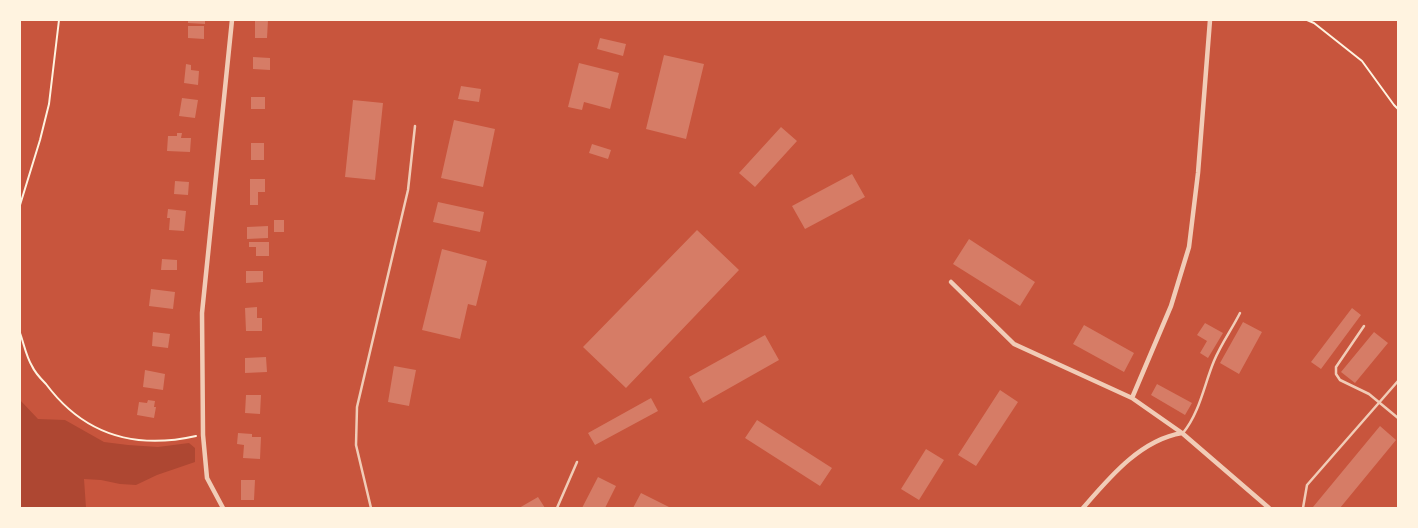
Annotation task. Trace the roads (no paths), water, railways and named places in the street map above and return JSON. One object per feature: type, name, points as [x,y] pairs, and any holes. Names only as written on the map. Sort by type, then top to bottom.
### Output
[{"type":"street","points":[[222,508],[207,478],[203,434],[202,313],[232,20]]},
{"type":"street","points":[[1132,398],[1171,306],[1189,247],[1198,173],[1210,20]]},
{"type":"street","points":[[951,282],[1014,344],[1132,398],[1182,433],[1269,508]]},
{"type":"street","points":[[1083,508],[1107,480],[1130,460],[1150,445],[1170,435],[1182,433]]},
{"type":"lane","points":[[371,508],[356,445],[357,407],[408,190],[415,126]]},
{"type":"lane","points":[[1182,433],[1190,424],[1206,388],[1214,361],[1240,313]]},
{"type":"lane","points":[[1364,326],[1336,367],[1336,374],[1340,380],[1369,394],[1398,418]]},
{"type":"lane","points":[[1304,508],[1307,485],[1398,381]]},
{"type":"lane","points":[[557,508],[577,462]]}]
